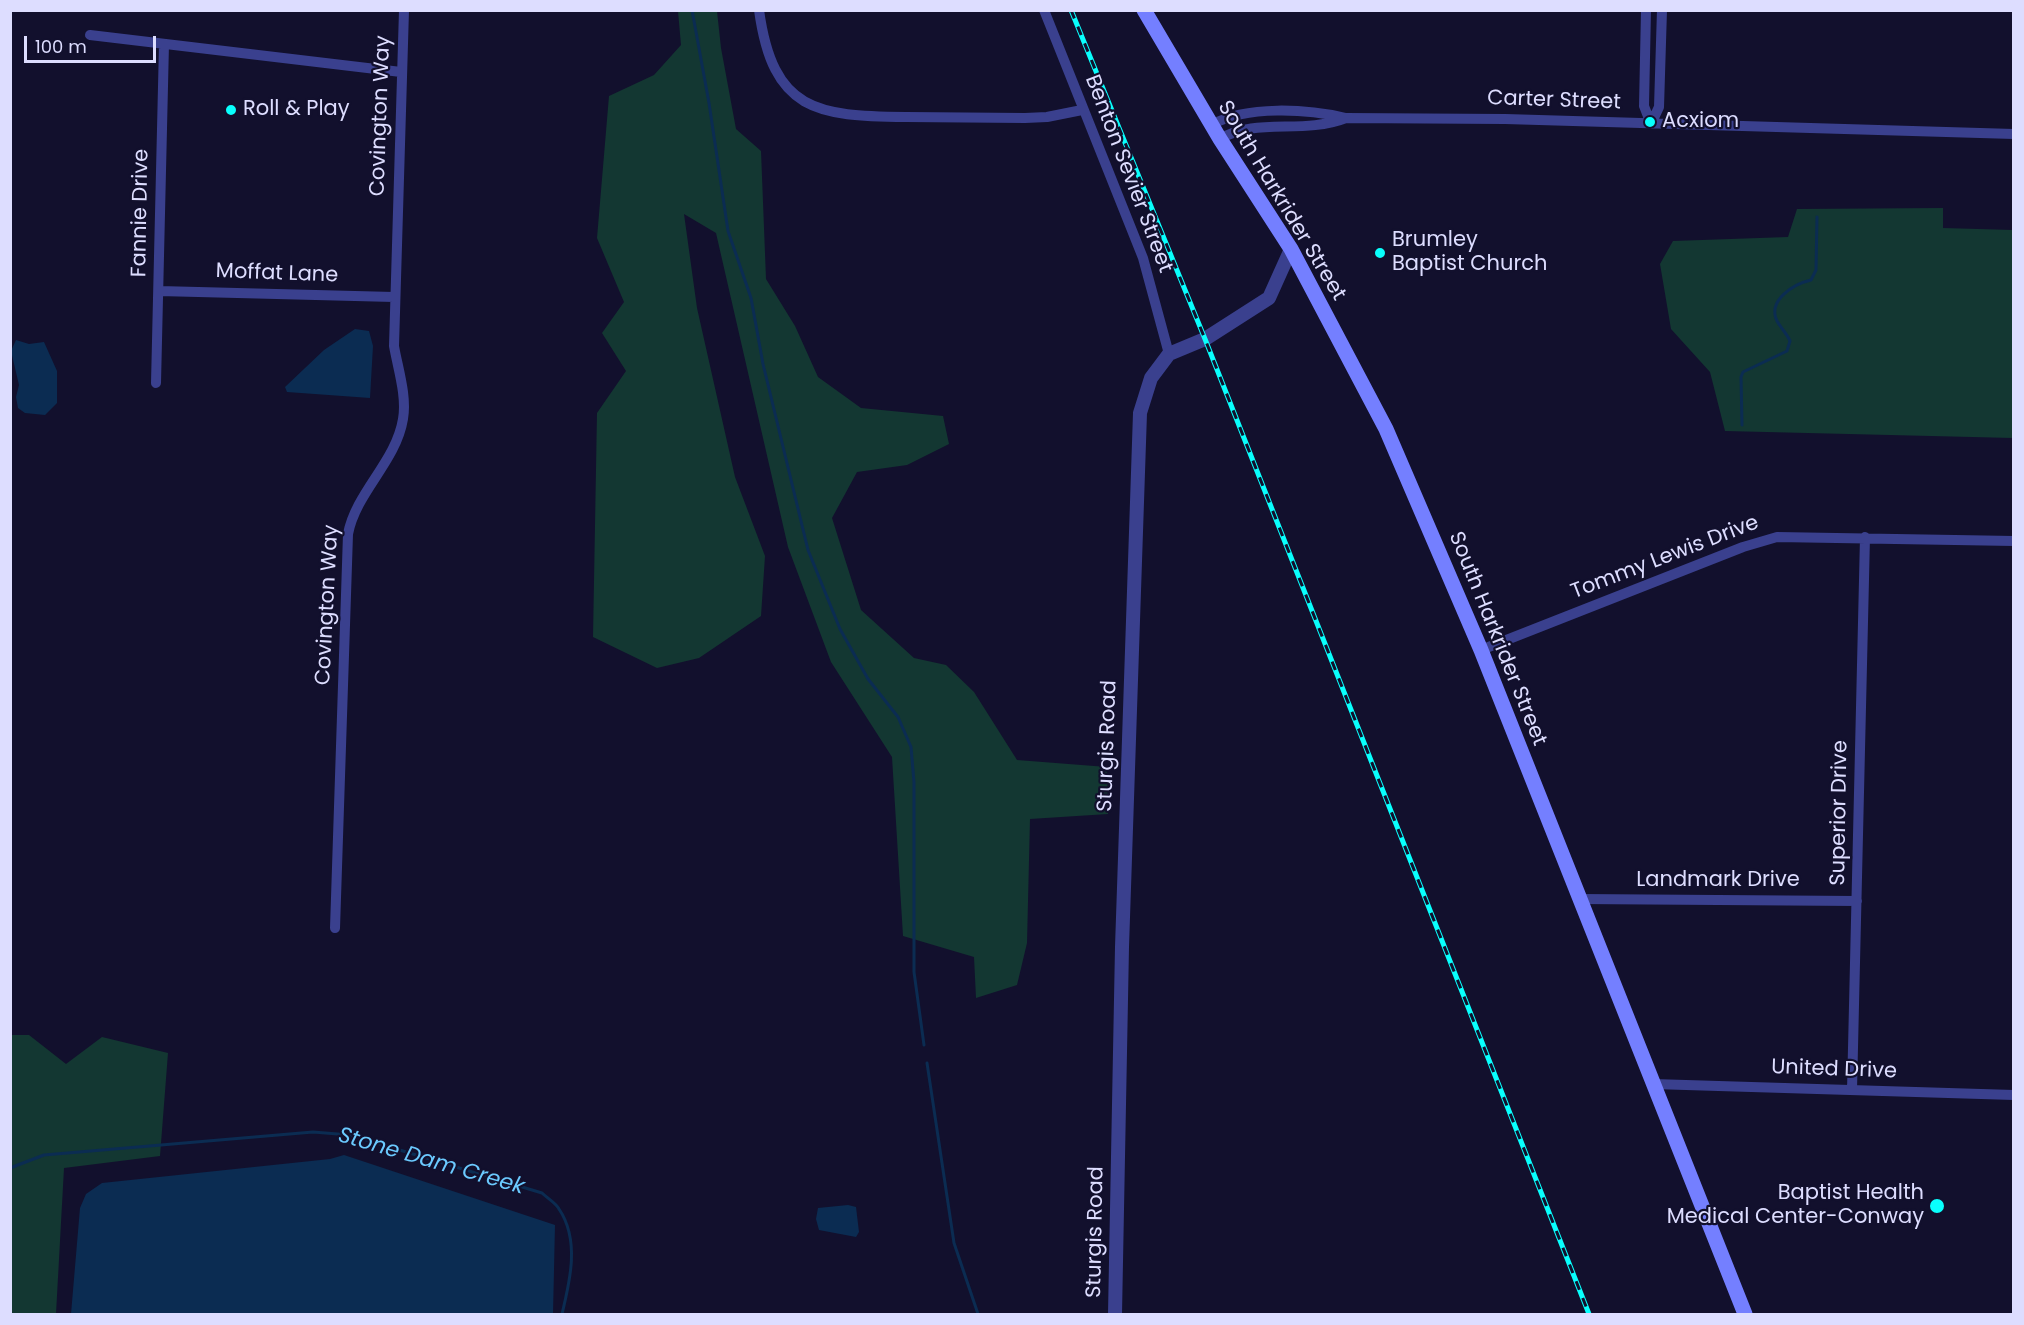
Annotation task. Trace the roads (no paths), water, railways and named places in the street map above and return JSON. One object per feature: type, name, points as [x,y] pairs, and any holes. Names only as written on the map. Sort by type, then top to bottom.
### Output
[{"type":"main road","name":"South Harkrider Street","points":[[1144,10],[1211,125],[1291,249],[1386,429],[1480,650],[1744,1314]]},
{"type":"street","name":"Covington Way","points":[[335,928],[348,534],[351,518],[398,440],[404,418],[404,401],[393,346],[404,10]]},
{"type":"street","points":[[759,10],[767,51],[777,75],[798,96],[825,111],[856,116],[1025,118],[1047,117],[1082,110]]},
{"type":"street","name":"Benton Sevier Street","points":[[1044,10],[1143,258],[1169,354]]},
{"type":"street","points":[[1646,10],[1644,106],[1651,124]]},
{"type":"street","points":[[1651,124],[1659,107],[1662,10]]},
{"type":"street","points":[[90,35],[401,72]]},
{"type":"street","name":"Fannie Drive","points":[[156,383],[164,44]]},
{"type":"street","name":"Carter Street","points":[[1211,125],[1226,116],[1244,112],[1326,113],[1346,118],[2013,134]]},
{"type":"street","name":"Carter Street","points":[[1220,139],[1235,130],[1327,126],[1346,118]]},
{"type":"street","name":"Sturgis Road","points":[[1115,1314],[1122,947],[1140,413],[1150,378],[1169,354],[1205,339],[1269,298],[1291,249]]},
{"type":"street","name":"Moffat Lane","points":[[159,291],[394,297]]},
{"type":"street","name":"Tommy Lewis Drive","points":[[1480,650],[1754,543],[1777,537],[2013,541]]},
{"type":"street","name":"Superior Drive","points":[[1852,1090],[1865,537]]},
{"type":"street","name":"Landmark Drive","points":[[1579,899],[1857,901]]},
{"type":"street","name":"United Drive","points":[[1653,1084],[2013,1095]]},
{"type":"water","points":[[355,329],[369,331],[373,346],[370,398],[287,392],[285,387],[324,350]]},
{"type":"water","points":[[16,340],[29,344],[44,342],[57,371],[57,403],[45,415],[25,413],[18,408],[16,397],[19,385],[11,351]]},
{"type":"water","points":[[344,1155],[555,1225],[553,1314],[71,1314],[80,1208],[86,1194],[102,1183],[330,1159]]},
{"type":"water","points":[[848,1205],[856,1207],[859,1232],[856,1237],[819,1230],[816,1219],[818,1208]]},
{"type":"waterway","points":[[692,10],[709,103],[728,231],[751,298],[763,364],[808,550],[840,629],[868,679],[898,717],[911,747],[914,782],[914,972],[924,1045]]},
{"type":"waterway","points":[[1742,425],[1741,377],[1743,372],[1787,351],[1790,341],[1777,321],[1776,306],[1790,289],[1811,280],[1816,270],[1817,217]]},
{"type":"waterway","points":[[927,1063],[954,1243],[978,1314]]},
{"type":"waterway","name":"Stone Dam Creek","points":[[10,1168],[44,1155],[313,1132],[350,1135],[542,1193],[554,1203],[565,1221],[571,1247],[570,1274],[562,1314]]},
{"type":"railway","points":[[1071,10],[1205,339],[1589,1314]]},
{"type":"place","name":"Roll & Play","points":[[231,110]]},
{"type":"place","name":"Acxiom","points":[[1650,122]]},
{"type":"place","name":"Brumley Baptist Church","points":[[1380,253]]},
{"type":"place","name":"Baptist Health Medical Center-Conway","points":[[1937,1206]]}]
